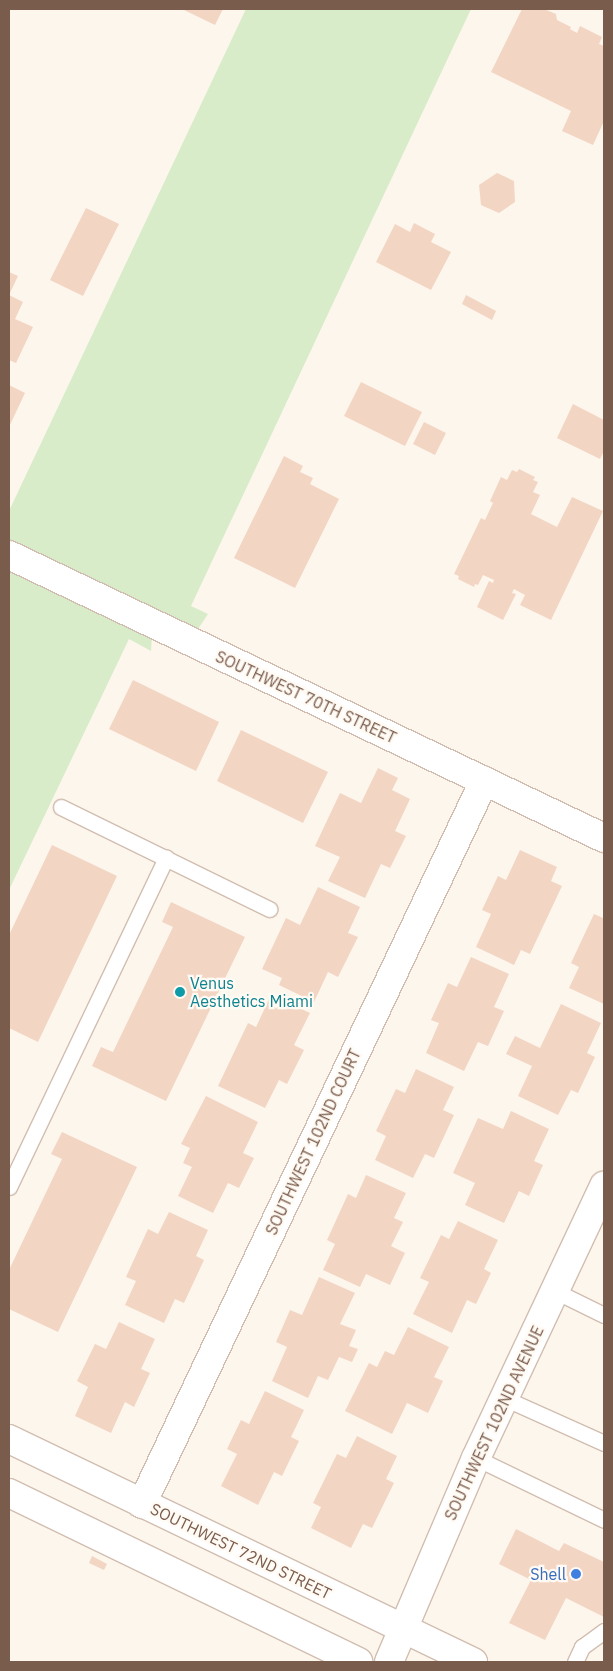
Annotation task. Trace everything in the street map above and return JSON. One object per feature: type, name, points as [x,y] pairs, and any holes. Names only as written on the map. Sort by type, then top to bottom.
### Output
[{"type":"street","name":"SOUTHWEST 70TH STREET","points":[[9,555],[604,838]]},
{"type":"street","name":"SOUTHWEST 102ND COURT","points":[[142,1504],[484,781]]},
{"type":"street","name":"SOUTHWEST 102ND AVENUE","points":[[389,1662],[476,1458],[604,1186]]},
{"type":"street","name":"SOUTHWEST 72ND STREET","points":[[9,1439],[473,1662]]},
{"type":"street","points":[[9,1492],[358,1662]]},
{"type":"lane","points":[[61,807],[269,909]]},
{"type":"lane","points":[[9,1187],[166,858]]},
{"type":"lane","points":[[555,1291],[604,1314]]},
{"type":"lane","points":[[504,1398],[604,1444]]},
{"type":"lane","points":[[476,1458],[604,1520]]},
{"type":"lane","points":[[575,1662],[582,1647],[604,1630]]},
{"type":"green space","points":[[246,9],[471,9],[191,606],[208,614],[198,629],[9,539],[9,511]]},
{"type":"green space","points":[[9,567],[152,635],[151,651],[129,639],[9,890]]},
{"type":"building","points":[[182,9],[223,9],[215,25]]},
{"type":"building","points":[[522,9],[544,9],[556,14],[557,20],[571,27],[570,29],[577,33],[580,26],[602,37],[599,44],[604,46],[604,121],[593,145],[562,131],[571,111],[491,72]]},
{"type":"building","points":[[497,173],[514,181],[515,202],[499,213],[481,205],[479,185]]},
{"type":"building","points":[[86,208],[119,224],[83,296],[50,280]]},
{"type":"building","points":[[414,223],[435,234],[431,242],[451,252],[431,290],[376,262],[395,224],[410,232]]},
{"type":"building","points":[[9,272],[18,276],[9,295]]},
{"type":"building","points":[[9,295],[23,302],[15,319],[33,327],[16,363],[9,360]]},
{"type":"building","points":[[466,295],[496,311],[492,320],[462,304]]},
{"type":"building","points":[[361,382],[422,412],[405,446],[344,416]]},
{"type":"building","points":[[9,385],[25,393],[9,427]]},
{"type":"building","points":[[573,404],[604,420],[604,451],[600,459],[557,438]]},
{"type":"building","points":[[424,422],[446,433],[435,455],[413,444]]},
{"type":"building","points":[[284,456],[303,466],[300,472],[313,478],[310,484],[339,499],[295,588],[234,558]]},
{"type":"building","points":[[519,469],[535,477],[533,480],[538,482],[533,492],[540,495],[531,514],[557,527],[572,497],[603,511],[551,620],[520,605],[525,595],[514,589],[512,593],[516,594],[503,620],[477,607],[489,581],[493,583],[494,580],[483,575],[478,585],[475,584],[474,587],[458,579],[459,576],[454,574],[481,518],[485,520],[493,503],[490,501],[501,477],[507,480],[512,470],[517,472]]},
{"type":"building","points":[[133,680],[219,722],[196,771],[109,729]]},
{"type":"building","points":[[241,730],[328,772],[303,823],[217,781]]},
{"type":"building","points":[[378,768],[398,778],[392,790],[410,799],[395,831],[406,836],[390,868],[381,864],[365,898],[328,881],[340,857],[315,846],[340,793],[361,803]]},
{"type":"building","points":[[52,845],[117,876],[38,1042],[9,1028],[9,935]]},
{"type":"building","points":[[520,850],[557,867],[551,881],[562,886],[530,954],[521,950],[514,965],[476,947],[491,914],[482,910],[498,876],[506,880]]},
{"type":"building","points":[[318,887],[360,907],[348,933],[358,937],[338,977],[328,972],[314,1002],[279,985],[282,978],[262,969],[286,918],[300,925]]},
{"type":"building","name":"Venus Aesthetics Miami","points":[[171,902],[245,937],[166,1101],[92,1066],[101,1047],[113,1052],[173,927],[162,922]]},
{"type":"building","points":[[594,914],[603,918],[604,915],[604,1004],[569,988],[579,967],[571,963]]},
{"type":"building","points":[[471,957],[509,974],[494,1007],[504,1011],[488,1046],[478,1042],[464,1071],[426,1053],[439,1023],[431,1020],[448,983],[457,987]]},
{"type":"building","points":[[271,995],[310,1013],[294,1045],[304,1050],[287,1084],[279,1080],[265,1108],[218,1086],[248,1023],[256,1027]]},
{"type":"building","points":[[561,1004],[601,1023],[587,1053],[595,1057],[578,1093],[571,1090],[558,1115],[518,1096],[532,1066],[506,1054],[515,1036],[540,1048]]},
{"type":"building","points":[[416,1069],[454,1087],[443,1110],[454,1115],[434,1158],[425,1154],[413,1178],[375,1160],[386,1136],[376,1131],[396,1089],[405,1093]]},
{"type":"building","points":[[206,1096],[258,1122],[243,1153],[254,1158],[239,1188],[228,1183],[213,1213],[178,1196],[192,1167],[183,1163],[190,1148],[181,1144]]},
{"type":"building","points":[[511,1111],[549,1129],[534,1161],[543,1165],[529,1196],[519,1191],[504,1223],[465,1205],[475,1183],[453,1173],[478,1118],[503,1129]]},
{"type":"building","points":[[62,1132],[137,1167],[58,1332],[9,1309],[9,1270],[62,1159],[51,1154]]},
{"type":"building","points":[[366,1175],[406,1193],[394,1218],[403,1222],[391,1246],[405,1253],[390,1285],[366,1274],[360,1287],[323,1270],[335,1244],[327,1240],[348,1194],[356,1198]]},
{"type":"building","points":[[169,1212],[208,1230],[196,1256],[204,1260],[184,1303],[175,1299],[164,1323],[125,1305],[136,1281],[126,1277],[148,1229],[158,1234]]},
{"type":"building","points":[[458,1221],[498,1240],[484,1269],[491,1273],[476,1304],[467,1300],[452,1333],[413,1314],[429,1282],[420,1278],[441,1235],[449,1239]]},
{"type":"building","points":[[319,1277],[355,1293],[340,1324],[356,1330],[349,1346],[358,1349],[352,1362],[339,1357],[328,1380],[318,1376],[308,1398],[272,1381],[287,1347],[276,1342],[290,1310],[302,1315]]},
{"type":"building","points":[[119,1322],[155,1339],[141,1369],[150,1373],[134,1407],[125,1402],[111,1433],[75,1416],[88,1387],[77,1381],[95,1344],[106,1349]]},
{"type":"building","points":[[408,1327],[449,1347],[434,1377],[443,1381],[428,1413],[407,1403],[392,1434],[345,1411],[369,1363],[377,1367],[385,1351],[394,1355]]},
{"type":"building","points":[[265,1391],[304,1410],[291,1437],[299,1441],[282,1476],[274,1472],[258,1505],[221,1486],[237,1454],[227,1449],[241,1420],[249,1424]]},
{"type":"building","points":[[357,1436],[397,1456],[386,1479],[394,1483],[372,1528],[363,1524],[351,1548],[311,1528],[321,1507],[313,1503],[337,1454],[346,1458]]},
{"type":"building","points":[[516,1529],[559,1551],[564,1543],[604,1562],[604,1617],[566,1598],[545,1640],[509,1623],[531,1580],[499,1564]]},
{"type":"building","points":[[92,1556],[107,1564],[104,1570],[89,1563]]},
{"type":"place","name":"Venus Aesthetics Miami","points":[[180,992]]},
{"type":"place","name":"Shell","points":[[576,1574]]}]
